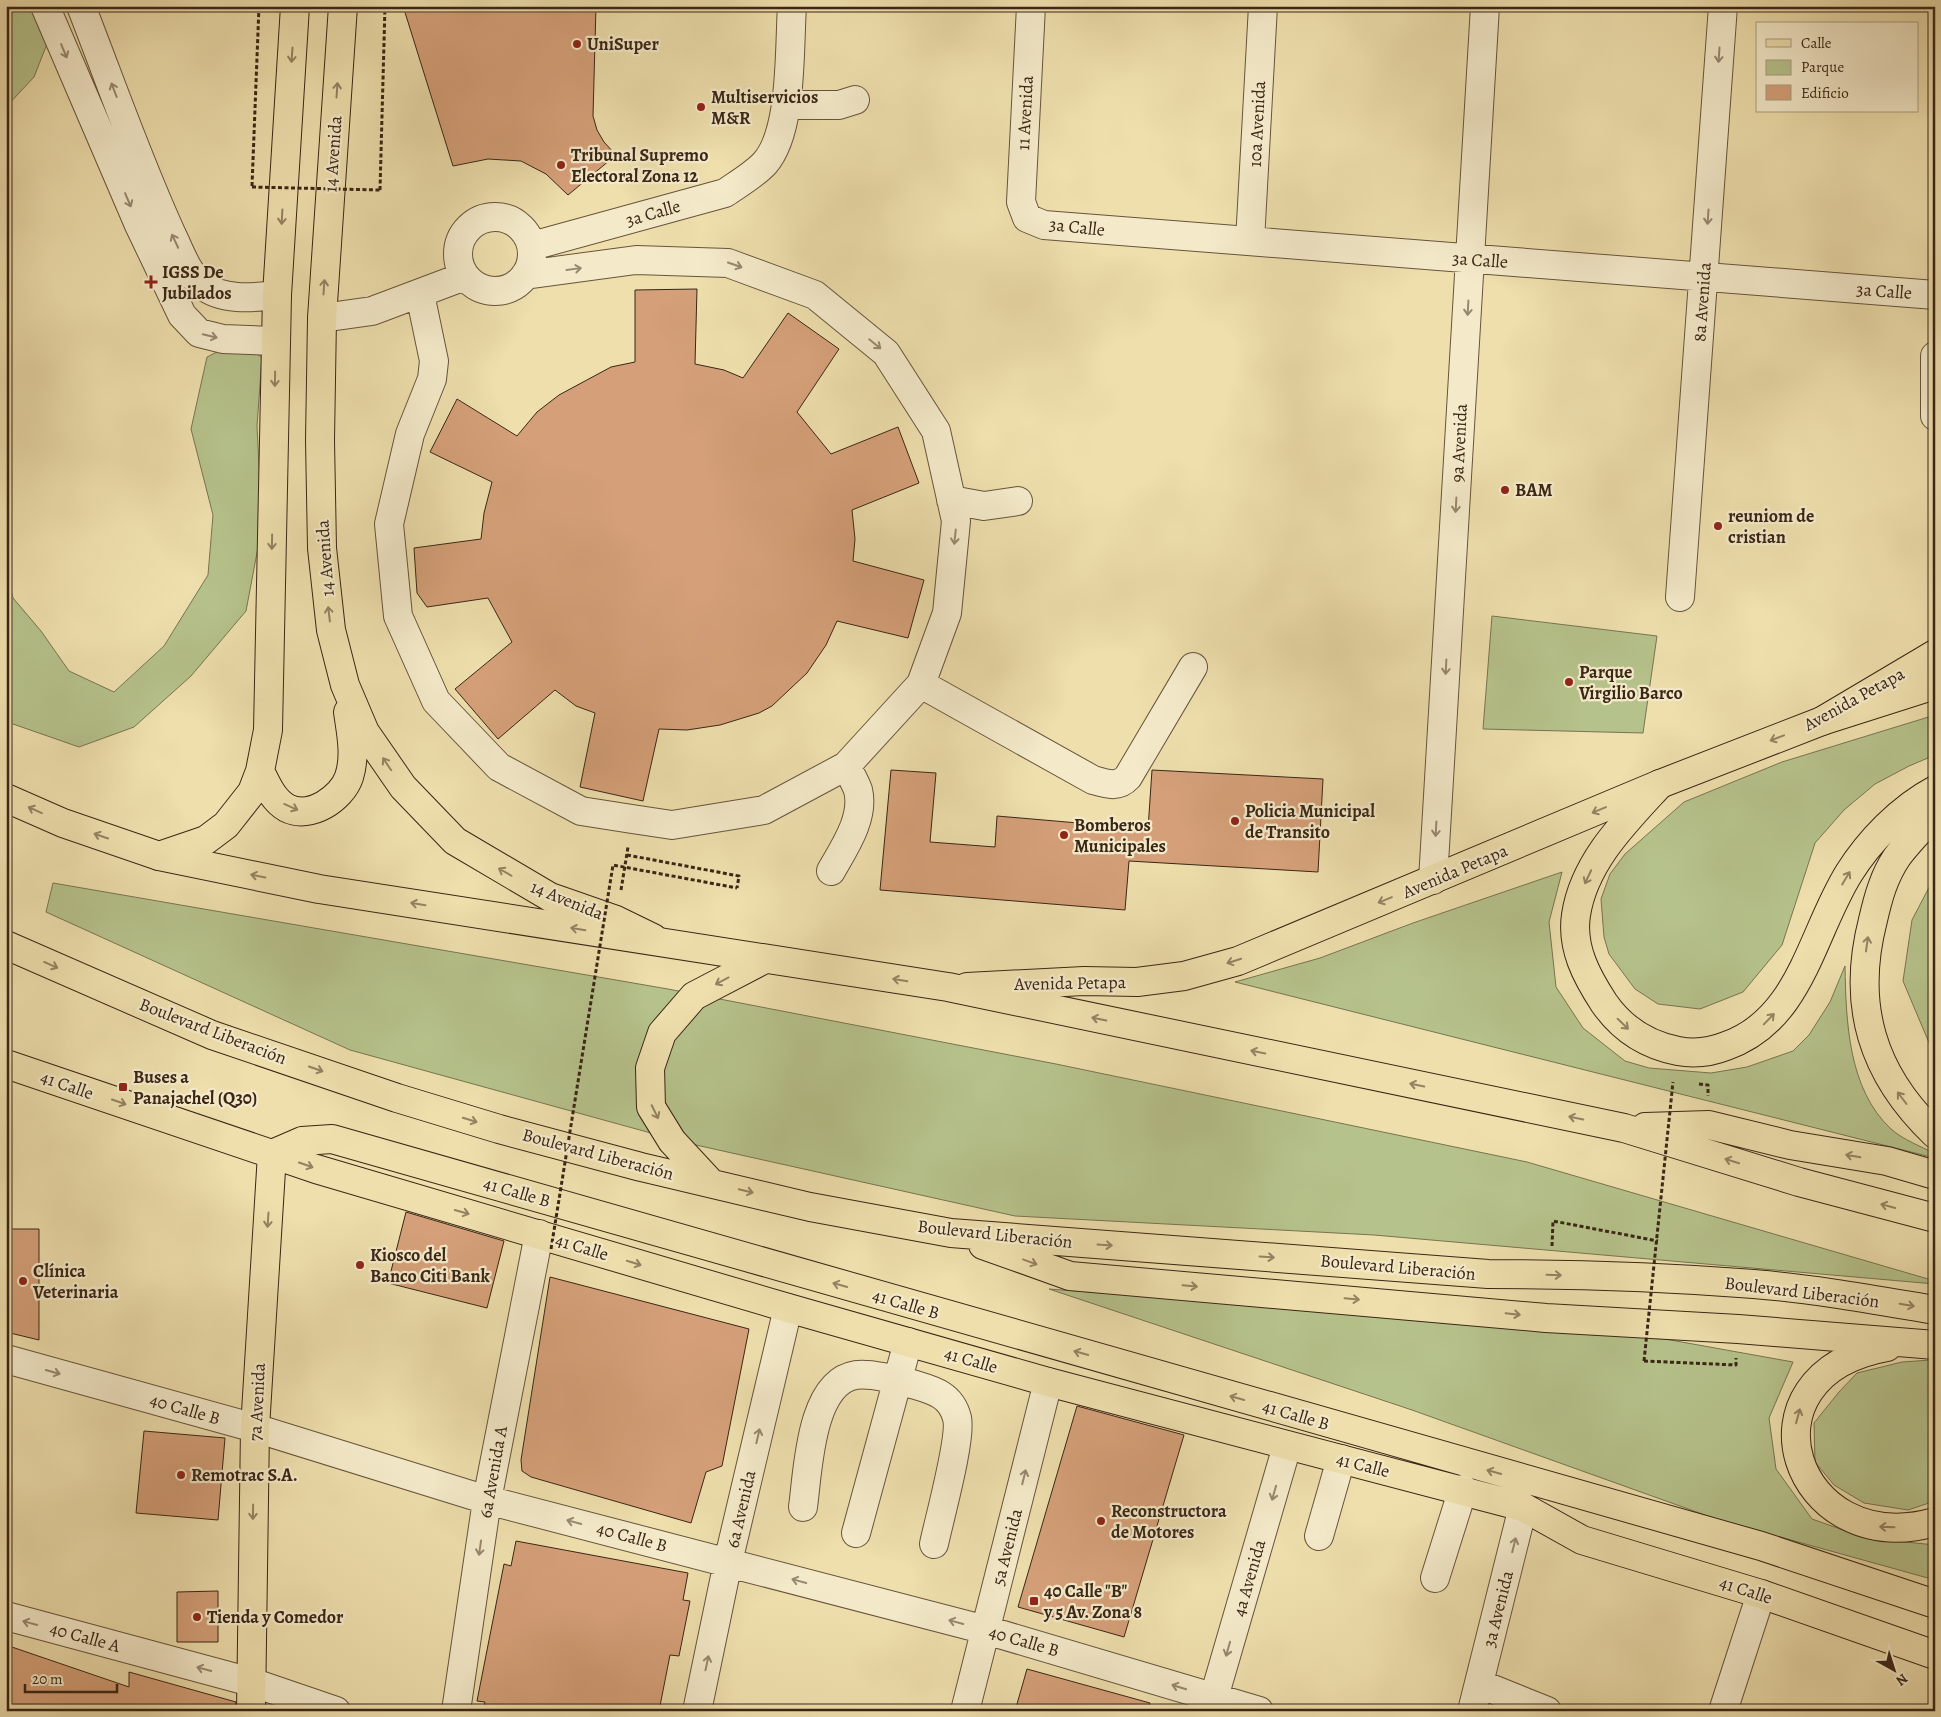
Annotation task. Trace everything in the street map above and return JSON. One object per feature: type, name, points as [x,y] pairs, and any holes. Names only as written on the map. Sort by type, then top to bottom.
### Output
[{"type":"main road","points":[[159,856],[206,840],[226,825],[252,792],[260,771],[268,730],[277,295],[295,6]]},
{"type":"main road","name":"14 Avenida","points":[[343,6],[322,318],[320,440],[322,548],[331,630],[345,685],[365,732],[402,788],[455,841],[550,897],[616,920],[661,942]]},
{"type":"main road","name":"Avenida Petapa","points":[[948,988],[1084,981],[1137,982],[1184,976],[1238,961],[1660,784],[1822,720],[1935,654]]},
{"type":"main road","points":[[260,771],[273,795],[288,808],[301,811],[320,808],[338,794],[349,778],[353,752],[345,685]]},
{"type":"main road","points":[[1822,720],[1931,685]]},
{"type":"main road","points":[[1660,784],[1628,818],[1594,864],[1578,903],[1576,935],[1587,975],[1607,1007],[1625,1026],[1644,1041],[1663,1048],[1690,1052],[1718,1049],[1734,1044],[1756,1032],[1778,1010],[1802,974],[1828,911],[1850,872],[1868,848],[1904,811],[1935,790]]},
{"type":"main road","points":[[6,798],[63,823],[159,856],[319,888],[948,988],[1624,1128],[1799,1182],[1935,1218]]},
{"type":"main road","points":[[1935,814],[1897,858],[1885,879],[1868,936],[1863,994],[1873,1044],[1883,1068],[1899,1094],[1935,1134]]},
{"type":"main road","name":"Boulevard Liberación","points":[[6,945],[212,1035],[396,1098],[499,1129],[810,1207],[951,1233],[1488,1274],[1550,1274],[1755,1284],[1864,1298],[1935,1310]]},
{"type":"main road","points":[[711,1183],[672,1141],[651,1107],[650,1068],[662,1033],[694,996],[765,959]]},
{"type":"main road","name":"41 Calle","points":[[6,1064],[272,1154],[545,1242],[788,1308],[1048,1382],[1287,1446],[1463,1489],[1523,1507],[1582,1540],[1761,1594],[1935,1655]]},
{"type":"main road","points":[[1624,1128],[1709,1125],[1790,1144],[1887,1161],[1935,1175]]},
{"type":"main road","name":"41 Calle B","points":[[272,1154],[302,1141],[332,1139],[1760,1546],[1935,1604]]},
{"type":"main road","name":"7a Avenida","points":[[251,1711],[254,1428],[272,1154]]},
{"type":"main road","points":[[951,1233],[1070,1276],[1546,1318],[1924,1344]]},
{"type":"main road","points":[[1924,1344],[1866,1352],[1837,1364],[1821,1376],[1808,1391],[1800,1408],[1794,1440],[1798,1456],[1814,1488],[1840,1513],[1876,1527],[1899,1528],[1935,1522]]},
{"type":"main road","points":[[1523,1507],[1588,1510],[1762,1563],[1935,1620]]},
{"type":"street","points":[[45,6],[139,225],[182,315],[199,333],[223,339],[276,342]]},
{"type":"street","points":[[81,6],[160,209],[188,267],[200,284],[218,295],[257,297],[277,295]]},
{"type":"street","points":[[792,6],[786,105],[839,105],[855,100]]},
{"type":"street","name":"11 Avenida","points":[[1027,218],[1021,202],[1031,6]]},
{"type":"street","name":"10a Avenida","points":[[1250,241],[1263,6]]},
{"type":"street","name":"9a Avenida","points":[[1433,880],[1486,6]]},
{"type":"street","name":"8a Avenida","points":[[1680,597],[1723,6]]},
{"type":"street","name":"3a Calle","points":[[532,246],[725,193],[766,162],[778,141],[785,119],[786,105]]},
{"type":"street","points":[[499,216],[521,226],[532,246],[530,266],[526,276],[517,284],[495,292],[478,287],[465,276],[459,266],[458,253],[460,241],[466,230],[475,223],[499,216]]},
{"type":"street","name":"3a Calle","points":[[1027,218],[1044,225],[1935,295]]},
{"type":"street","points":[[622,222],[636,260]]},
{"type":"street","points":[[420,294],[434,360],[432,379],[410,434],[389,524],[398,616],[436,700],[499,767],[581,811],[672,825],[764,810],[846,766],[921,684],[947,613],[956,521],[936,431],[886,353],[815,295],[728,263],[636,260],[526,276]]},
{"type":"street","points":[[322,318],[372,311],[465,276]]},
{"type":"street","points":[[1935,356],[1935,416]]},
{"type":"street","points":[[952,500],[984,506],[1018,501]]},
{"type":"street","points":[[921,684],[1093,780],[1110,785],[1122,784],[1128,777],[1193,667]]},
{"type":"street","points":[[831,871],[849,839],[860,804],[858,790],[846,766]]},
{"type":"street","name":"6a Avenida A","points":[[456,1711],[487,1500],[545,1242]]},
{"type":"street","name":"6a Avenida","points":[[697,1711],[728,1562],[788,1308]]},
{"type":"street","points":[[856,1532],[908,1342]]},
{"type":"street","name":"40 Calle B","points":[[6,1359],[254,1428],[487,1500],[986,1630],[1212,1704],[1259,1711]]},
{"type":"street","points":[[803,1507],[817,1416],[827,1396],[839,1381],[856,1375],[898,1380],[941,1393],[951,1404],[958,1419],[954,1452],[934,1544]]},
{"type":"street","name":"5a Avenida","points":[[965,1711],[1048,1382]]},
{"type":"street","name":"4a Avenida","points":[[1212,1704],[1287,1446]]},
{"type":"street","points":[[1319,1536],[1341,1459]]},
{"type":"street","points":[[1435,1578],[1463,1489]]},
{"type":"street","name":"3a Avenida","points":[[1472,1711],[1523,1507]]},
{"type":"street","points":[[1723,1711],[1761,1594]]},
{"type":"street","name":"40 Calle A","points":[[6,1616],[251,1682],[336,1711]]},
{"type":"street","points":[[1480,1684],[1547,1711]]},
{"type":"path","points":[[260,6],[252,187],[380,190],[385,6]]},
{"type":"path","points":[[616,920],[632,819]]},
{"type":"path","points":[[545,1242],[614,865],[737,888],[739,876],[626,855]]},
{"type":"path","points":[[1673,1082],[1658,1241],[1644,1361],[1736,1365]]},
{"type":"path","points":[[1553,1221],[1658,1241]]},
{"type":"green space","points":[[6,6],[43,6],[54,26],[34,77],[6,107]]},
{"type":"green space","points":[[235,343],[262,357],[257,426],[262,526],[246,611],[191,676],[134,727],[79,747],[13,724],[6,719],[6,569],[13,598],[41,631],[69,671],[114,692],[164,646],[208,575],[213,515],[191,429],[207,357]]},
{"type":"green space","name":"Parque Virgilio Barco","points":[[1492,616],[1657,636],[1643,733],[1483,729]]},
{"type":"green space","points":[[1935,715],[1935,755],[1875,784],[1844,810],[1815,843],[1782,945],[1743,992],[1700,1009],[1658,1004],[1635,989],[1609,954],[1604,937],[1601,899],[1610,874],[1625,854],[1684,802],[1782,762]]},
{"type":"green space","points":[[1562,872],[1549,922],[1556,987],[1583,1028],[1625,1061],[1649,1068],[1711,1073],[1747,1067],[1793,1051],[1809,1035],[1830,1002],[1845,966],[1852,1053],[1866,1094],[1877,1113],[1891,1129],[1907,1140],[1935,1154],[1935,1158],[1235,982],[1320,958],[1413,923]]},
{"type":"green space","points":[[1935,876],[1935,1057],[1903,981],[1912,920]]},
{"type":"green space","points":[[53,883],[668,989],[1056,1064],[1527,1162],[1935,1281],[1935,1284],[1374,1235],[1015,1216],[687,1143],[350,1050],[46,912]]},
{"type":"green space","points":[[1049,1289],[1626,1332],[1793,1362],[1769,1418],[1776,1469],[1812,1519],[1866,1538],[1935,1545],[1935,1580],[1719,1520],[1412,1410]]},
{"type":"green space","points":[[1935,1360],[1935,1501],[1908,1510],[1864,1503],[1834,1485],[1815,1462],[1814,1423],[1839,1392],[1857,1373],[1902,1362]]},
{"type":"building","points":[[403,6],[596,6],[593,116],[597,130],[604,142],[616,155],[568,195],[546,174],[521,161],[488,159],[453,166]]},
{"type":"building","points":[[697,289],[695,364],[724,370],[743,378],[788,313],[839,349],[797,412],[831,454],[898,427],[919,483],[852,510],[855,539],[853,561],[924,580],[908,638],[837,621],[826,645],[807,673],[772,706],[759,713],[720,725],[687,730],[659,729],[643,801],[580,787],[595,713],[576,706],[555,690],[498,739],[455,689],[512,642],[488,598],[427,607],[417,593],[414,548],[481,539],[484,513],[492,482],[430,452],[457,399],[517,436],[537,412],[559,395],[611,367],[635,362],[635,290]]},
{"type":"building","points":[[891,770],[936,773],[930,842],[995,847],[997,816],[1148,829],[1152,770],[1323,779],[1318,872],[1129,861],[1125,910],[880,890]]},
{"type":"building","points":[[406,1212],[504,1241],[487,1308],[388,1283]]},
{"type":"building","name":"Clínica Veterinaria","points":[[6,1229],[39,1229],[39,1340],[6,1332]]},
{"type":"building","points":[[550,1277],[749,1329],[722,1466],[706,1472],[691,1523],[531,1477],[522,1471],[521,1460]]},
{"type":"building","name":"Reconstructora de Motores","points":[[1077,1406],[1184,1435],[1124,1637],[1018,1607]]},
{"type":"building","name":"Remotrac S.A.","points":[[144,1431],[225,1438],[218,1520],[136,1513]]},
{"type":"building","points":[[516,1541],[688,1573],[683,1600],[690,1601],[679,1656],[670,1655],[659,1711],[483,1711],[485,1702],[477,1701],[504,1564],[511,1566]]},
{"type":"building","name":"Tienda y Comedor","points":[[218,1591],[218,1642],[177,1642],[177,1592]]},
{"type":"building","points":[[6,1645],[129,1687],[129,1672],[236,1702],[235,1711],[6,1711]]},
{"type":"building","points":[[1027,1669],[1150,1703],[1148,1711],[1015,1711]]},
{"type":"place","name":"UniSuper","points":[[577,44]]},
{"type":"place","name":"Multiservicios M&R","points":[[701,107]]},
{"type":"place","name":"Tribunal Supremo Electoral Zona 12","points":[[561,165]]},
{"type":"place","name":"IGSS De Jubilados","points":[[151,282]]},
{"type":"place","name":"BAM","points":[[1505,490]]},
{"type":"place","name":"reuniom de cristian","points":[[1718,526]]},
{"type":"place","name":"Parque Virgilio Barco","points":[[1569,682]]},
{"type":"place","name":"Policia Municipal de Transito","points":[[1235,821]]},
{"type":"place","name":"Bomberos Municipales","points":[[1064,835]]},
{"type":"place","name":"Buses a Panajachel (Q30)","points":[[123,1087]]},
{"type":"place","name":"Kiosco del Banco Citi Bank","points":[[360,1265]]},
{"type":"place","name":"Clínica Veterinaria","points":[[23,1281]]},
{"type":"place","name":"Remotrac S.A.","points":[[181,1475]]},
{"type":"place","name":"Reconstructora de Motores","points":[[1101,1521]]},
{"type":"place","name":"40 Calle \"B\" y 5 Av. Zona 8","points":[[1034,1601]]},
{"type":"place","name":"Tienda y Comedor","points":[[197,1617]]}]
